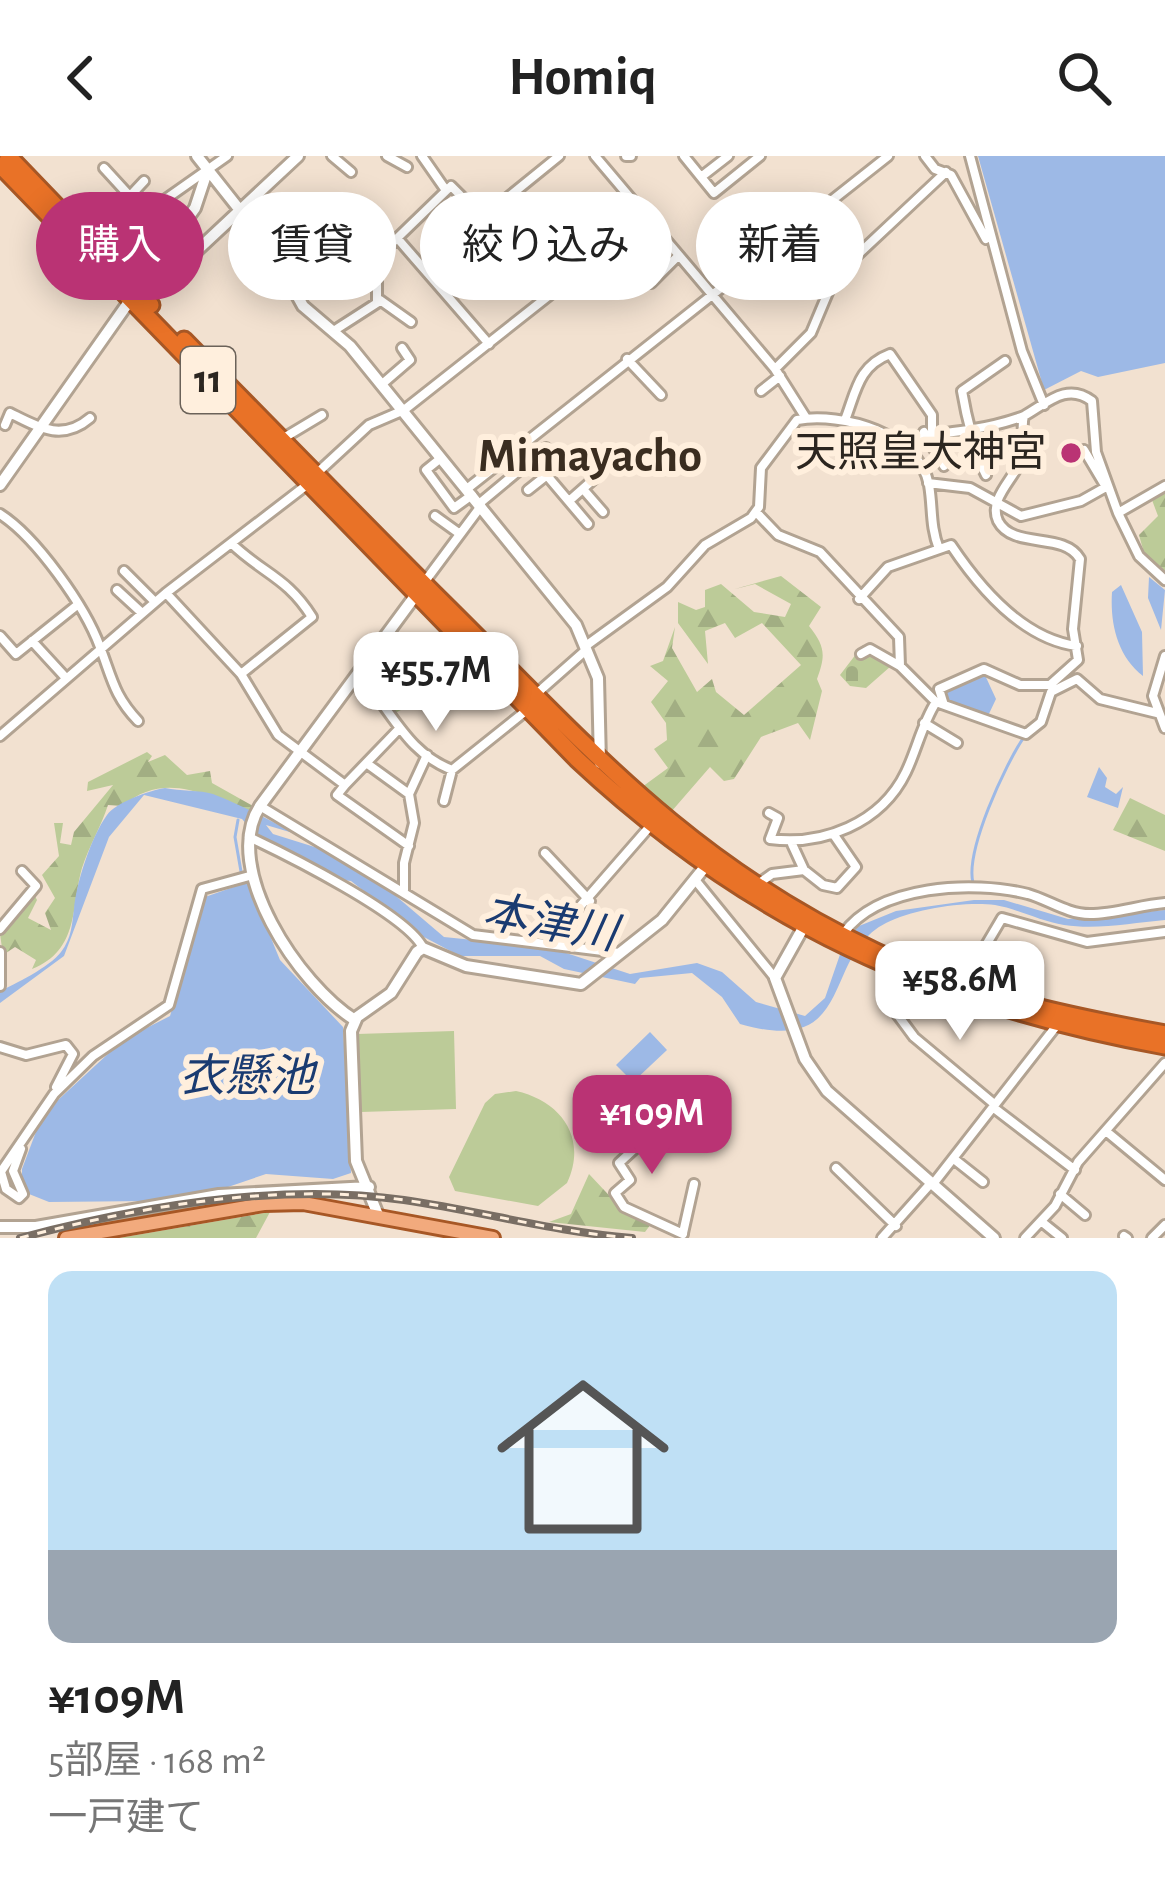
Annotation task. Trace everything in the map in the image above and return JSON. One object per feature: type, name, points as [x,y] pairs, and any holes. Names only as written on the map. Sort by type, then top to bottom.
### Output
[{"type":"highway","name":"11","points":[[8,156],[43,192]]},
{"type":"highway","name":"11","points":[[0,165],[36,199]]},
{"type":"highway","name":"11","points":[[142,300],[281,440],[311,479]]},
{"type":"highway","name":"11","points":[[142,300],[651,825],[806,922],[938,989],[1058,1025],[1165,1046]]},
{"type":"highway","name":"11","points":[[599,771],[709,860],[757,885],[806,922]]},
{"type":"highway","name":"11","points":[[870,955],[1082,1018],[1165,1034]]},
{"type":"main road","points":[[263,192],[298,156]]},
{"type":"main road","points":[[204,160],[229,192]]},
{"type":"main road","points":[[198,192],[204,160]]},
{"type":"main road","points":[[204,244],[228,224]]},
{"type":"main road","points":[[1,480],[138,300]]},
{"type":"main road","points":[[301,300],[335,330],[476,497],[587,647],[598,678],[599,771]]},
{"type":"main road","points":[[378,1215],[356,1161],[355,1020],[292,960],[255,878],[247,835],[260,807],[420,589]]},
{"type":"main road","points":[[355,1020],[391,993],[423,948],[482,969],[574,984],[593,978],[662,920],[709,860]]},
{"type":"main road","points":[[806,922],[775,979],[793,1029],[827,1091],[994,1238]]},
{"type":"main road","points":[[0,1227],[36,1227],[219,1195],[369,1187]]},
{"type":"main road","points":[[66,1238],[264,1204],[319,1205],[490,1238]]},
{"type":"street","points":[[169,192],[204,160],[227,156]]},
{"type":"street","points":[[332,156],[351,172]]},
{"type":"street","points":[[387,156],[406,167]]},
{"type":"street","points":[[422,156],[446,189]]},
{"type":"street","points":[[488,344],[398,239],[451,186],[466,202],[506,199],[559,156]]},
{"type":"street","points":[[595,156],[624,192]]},
{"type":"street","points":[[684,156],[713,193],[760,156]]},
{"type":"street","points":[[701,178],[715,160],[728,156]]},
{"type":"street","points":[[843,192],[888,156]]},
{"type":"street","points":[[925,156],[935,169],[946,172],[998,267]]},
{"type":"street","points":[[970,156],[998,267],[1044,405]]},
{"type":"street","points":[[104,168],[126,192]]},
{"type":"street","points":[[761,392],[811,333],[835,277],[946,172]]},
{"type":"street","points":[[134,192],[144,181]]},
{"type":"street","points":[[672,250],[696,278]]},
{"type":"street","points":[[672,261],[677,256]]},
{"type":"street","points":[[335,330],[376,300]]},
{"type":"street","points":[[382,300],[411,322]]},
{"type":"street","points":[[0,736],[155,602],[311,479],[369,424],[404,410],[544,300]]},
{"type":"street","points":[[420,589],[460,534],[476,497],[627,359],[707,300]]},
{"type":"street","points":[[715,300],[777,372],[806,418]]},
{"type":"street","points":[[381,385],[410,360],[402,348]]},
{"type":"street","points":[[844,420],[854,385],[872,363],[890,354],[932,415],[928,431],[944,466]]},
{"type":"street","points":[[627,359],[661,395]]},
{"type":"street","points":[[986,475],[977,459],[975,431],[962,391],[1006,361]]},
{"type":"street","points":[[889,439],[928,431],[975,431],[1024,416],[1072,392],[1092,401],[1093,436],[1106,487]]},
{"type":"street","points":[[5,425],[10,413],[52,433],[79,428],[90,418]]},
{"type":"street","points":[[281,440],[322,415]]},
{"type":"street","points":[[769,813],[778,818],[770,839],[792,844],[848,830],[897,787],[924,723],[939,702],[939,689],[983,669],[1020,685],[1050,685],[1078,660],[1076,551],[1007,531],[997,518],[996,503],[1020,464],[1024,416]]},
{"type":"street","points":[[444,801],[452,770],[531,703],[587,647],[667,587],[705,545],[756,512],[767,456],[789,426],[806,418],[861,422],[910,455],[928,483],[929,524],[939,549]]},
{"type":"street","points":[[442,457],[426,470],[454,508],[546,448]]},
{"type":"street","points":[[1084,450],[1139,556],[1165,580]]},
{"type":"street","points":[[533,459],[588,524]]},
{"type":"street","points":[[528,490],[547,475]]},
{"type":"street","points":[[569,501],[595,478]]},
{"type":"street","points":[[928,483],[970,488],[1021,516],[1037,516],[1106,487]]},
{"type":"street","points":[[1118,513],[1165,486]]},
{"type":"street","points":[[583,489],[603,512]]},
{"type":"street","points":[[756,512],[778,535],[820,553],[898,637],[900,666]]},
{"type":"street","points":[[0,514],[33,540],[100,648],[111,687],[138,721]]},
{"type":"street","points":[[435,516],[460,534]]},
{"type":"street","points":[[231,543],[266,573],[293,586],[313,617],[241,674]]},
{"type":"street","points":[[859,599],[888,567],[951,545],[969,574],[1004,608],[1054,640],[1077,646]]},
{"type":"street","points":[[124,571],[155,602]]},
{"type":"street","points":[[134,581],[119,592],[142,613]]},
{"type":"street","points":[[166,593],[241,674],[278,735],[345,785]]},
{"type":"street","points":[[0,636],[16,654],[76,606]]},
{"type":"street","points":[[32,641],[66,678]]},
{"type":"street","points":[[861,654],[870,649],[900,666],[939,702],[989,725],[1026,734],[1041,722],[1051,692],[1077,679],[1100,699],[1157,713]]},
{"type":"street","points":[[1165,656],[1154,685],[1157,713],[1165,728]]},
{"type":"street","points":[[358,675],[380,698],[397,731],[452,770]]},
{"type":"street","points":[[924,723],[957,742]]},
{"type":"street","points":[[397,731],[337,794],[409,846]]},
{"type":"street","points":[[404,890],[414,823],[409,794],[428,755]]},
{"type":"street","points":[[368,765],[409,794]]},
{"type":"street","points":[[260,807],[472,935],[616,955]]},
{"type":"street","points":[[570,918],[590,901],[651,825]]},
{"type":"street","points":[[247,835],[373,905],[418,938],[423,948]]},
{"type":"street","points":[[792,844],[805,870],[829,888],[855,874],[834,835]]},
{"type":"street","points":[[545,853],[590,901]]},
{"type":"street","points":[[757,885],[772,874],[805,870]]},
{"type":"street","points":[[0,929],[35,886],[22,871]]},
{"type":"street","points":[[30,1126],[13,1171],[23,1193],[19,1198],[6,1189],[0,1172],[30,1126],[54,1094],[93,1055],[169,1005],[202,889],[271,877]]},
{"type":"street","points":[[696,881],[775,979]]},
{"type":"street","points":[[840,940],[861,913],[886,901],[945,890],[1028,894],[1088,914],[1165,903]]},
{"type":"street","points":[[962,985],[1002,918],[1087,942],[1165,932]]},
{"type":"street","points":[[0,952],[0,986]]},
{"type":"street","points":[[896,1014],[914,1036],[993,1105],[1075,1170]]},
{"type":"street","points":[[882,1238],[954,1159],[1058,1025]]},
{"type":"street","points":[[0,1047],[26,1055],[66,1046],[74,1054],[54,1094]]},
{"type":"street","points":[[1025,1238],[1165,1063]]},
{"type":"street","points":[[658,1119],[658,1127],[619,1163],[631,1180],[615,1193],[624,1207],[682,1236],[694,1184]]},
{"type":"street","points":[[1107,1132],[1165,1180]]},
{"type":"street","points":[[954,1159],[983,1182]]},
{"type":"street","points":[[836,1168],[896,1226]]},
{"type":"street","points":[[1060,1194],[1085,1215]]},
{"type":"street","points":[[1042,1222],[1062,1238]]},
{"type":"street","points":[[1153,1238],[1165,1225]]},
{"type":"green space","points":[[1165,493],[1165,574],[1146,560],[1139,535],[1158,516],[1152,500]]},
{"type":"green space","points":[[781,576],[821,607],[809,626],[823,657],[817,679],[822,691],[810,740],[798,723],[761,737],[734,779],[724,781],[710,767],[671,812],[642,787],[668,768],[654,749],[667,740],[666,723],[651,702],[668,681],[650,666],[663,661],[675,627],[672,648],[697,692],[712,679],[716,692],[744,715],[801,665],[762,623],[735,638],[725,623],[705,631],[708,664],[678,623],[678,602],[696,610],[705,607],[705,590],[721,584],[754,612],[785,617],[791,604],[755,584],[735,589]]},
{"type":"green space","points":[[863,645],[891,666],[866,688],[850,686],[840,675]]},
{"type":"green space","points":[[412,666],[427,680],[425,689],[414,704],[392,715],[383,692],[390,685],[397,691],[411,677]]},
{"type":"green space","points":[[147,752],[152,756],[148,762],[165,755],[187,775],[210,771],[212,783],[253,806],[248,813],[201,793],[169,788],[138,795],[123,806],[108,805],[82,868],[71,926],[59,951],[32,969],[36,960],[15,947],[3,955],[0,934],[34,894],[37,900],[28,918],[51,930],[45,913],[55,898],[42,875],[59,856],[54,823],[63,823],[60,843],[71,845],[74,832],[113,785],[87,791],[88,782]]},
{"type":"green space","points":[[1130,798],[1165,815],[1165,851],[1113,830]]},
{"type":"green space","points":[[454,1031],[456,1109],[361,1112],[357,1034]]},
{"type":"green space","points":[[516,1091],[546,1103],[566,1124],[574,1151],[567,1183],[538,1206],[455,1191],[449,1177],[485,1103],[495,1094]]},
{"type":"green space","points":[[589,1174],[620,1207],[651,1224],[645,1232],[549,1222],[571,1214]]},
{"type":"green space","points":[[270,1212],[256,1238],[119,1238]]},
{"type":"water","points":[[978,156],[1165,156],[1165,363],[1098,377],[1081,371],[1044,390]]},
{"type":"water","points":[[1149,577],[1165,590],[1161,630],[1148,598]]},
{"type":"water","points":[[1121,585],[1142,632],[1143,676],[1121,649],[1114,627],[1112,592]]},
{"type":"water","points":[[984,673],[996,699],[986,720],[950,704],[943,693]]},
{"type":"water","points":[[1099,767],[1107,778],[1105,787],[1116,794],[1123,787],[1118,808],[1087,797]]},
{"type":"water","points":[[165,788],[213,794],[293,833],[266,825],[273,834],[321,849],[383,885],[444,937],[551,948],[630,974],[697,963],[722,972],[756,1002],[805,1016],[825,998],[845,940],[859,926],[896,911],[1004,900],[1068,919],[1165,910],[1165,920],[1076,926],[983,904],[910,914],[866,938],[821,1016],[803,1027],[777,1031],[740,1024],[722,997],[692,973],[640,978],[635,984],[564,969],[540,956],[460,956],[422,936],[351,881],[334,879],[257,836],[242,819],[144,795],[109,837],[64,956],[0,1003],[0,991],[40,969],[65,947],[85,861],[107,815],[133,798]]},
{"type":"water","name":"衣懸池","points":[[248,882],[280,960],[343,1027],[351,1173],[333,1179],[266,1174],[228,1187],[149,1201],[49,1202],[29,1194],[22,1185],[22,1169],[37,1129],[58,1100],[123,1040],[170,1016],[205,897]]},
{"type":"water","points":[[650,1032],[667,1050],[633,1082],[616,1065]]},
{"type":"waterway","points":[[1003,497],[1020,470]]},
{"type":"waterway","points":[[1063,542],[1083,558]]},
{"type":"waterway","points":[[973,883],[981,830],[1024,737]]},
{"type":"waterway","points":[[238,820],[235,837],[243,883]]},
{"type":"railway","points":[[20,1238],[162,1207],[308,1194],[404,1200],[632,1238]]},
{"type":"place","name":"天照皇大神宮","points":[[1071,453]]},
{"type":"district","name":"Mimayacho","points":[[590,457]]},
{"type":"water label","name":"本津川","points":[[550,924]]}]
